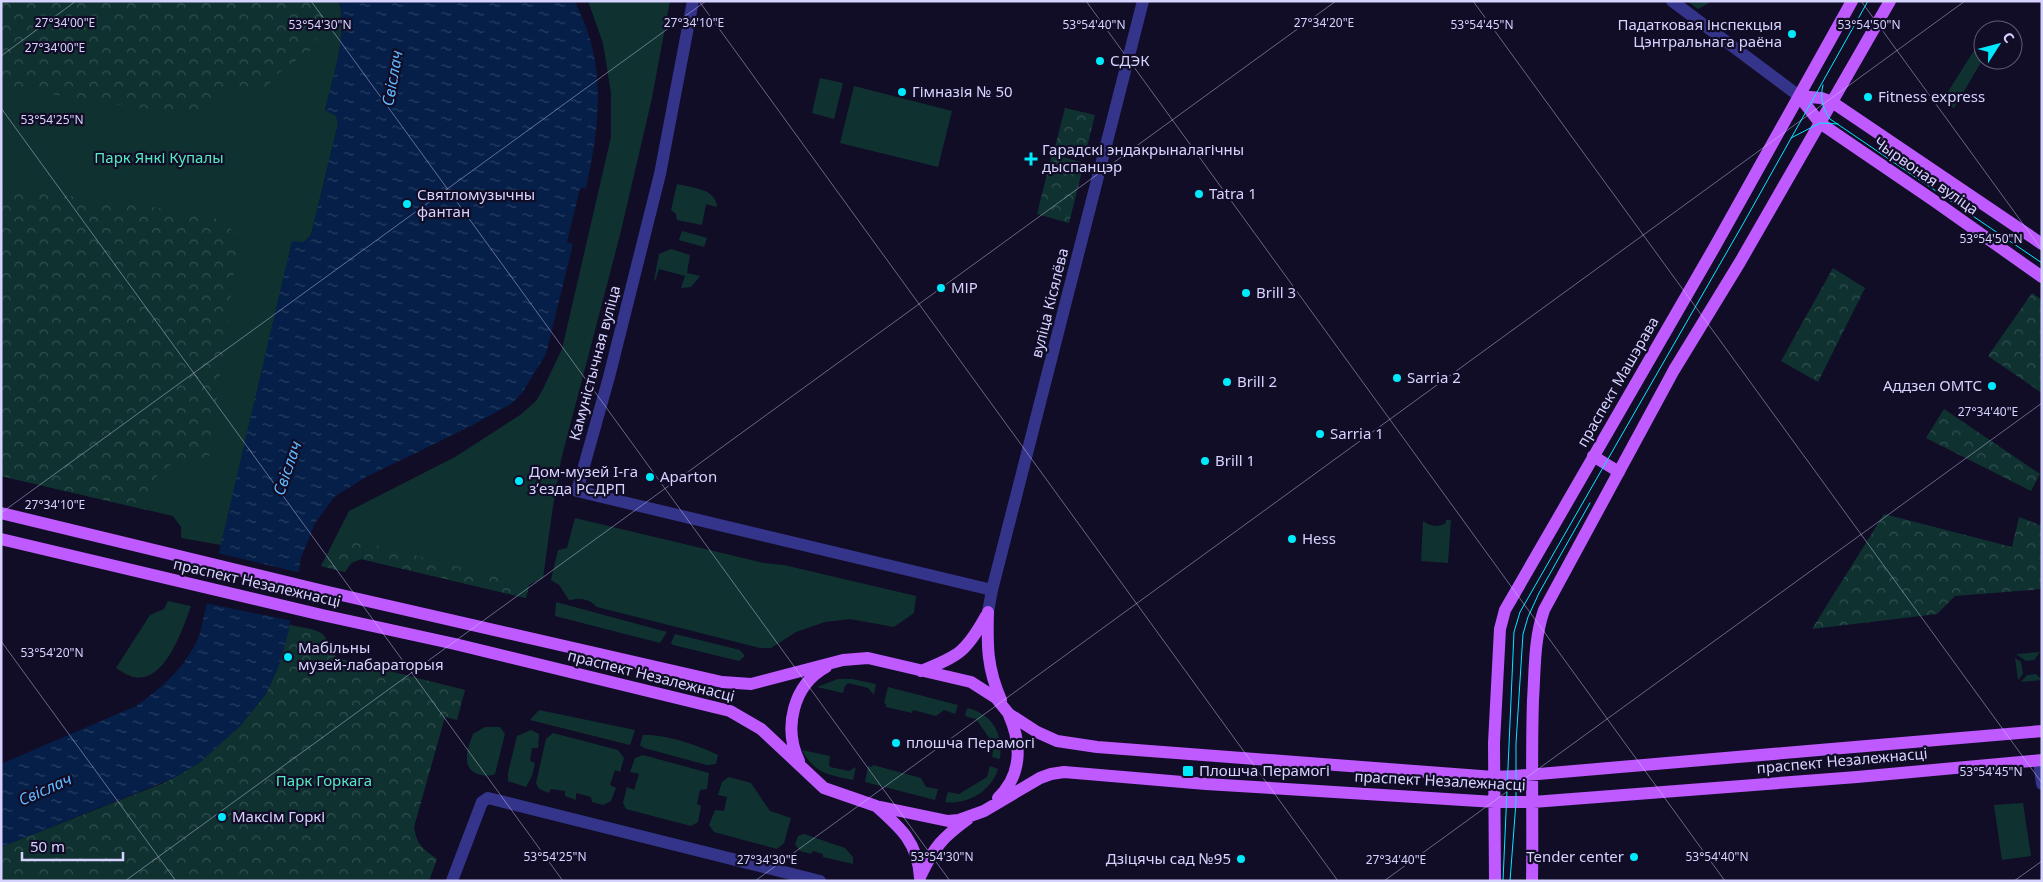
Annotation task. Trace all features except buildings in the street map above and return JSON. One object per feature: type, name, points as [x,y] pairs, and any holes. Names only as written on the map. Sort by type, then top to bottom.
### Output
[{"type":"main road","name":"праспект Машэрава","points":[[1495,881],[1494,743],[1500,629],[1505,610],[1852,1]]},
{"type":"main road","points":[[1532,881],[1535,667],[1538,628],[1544,610],[1674,370],[1890,1]]},
{"type":"main road","name":"Чырвоная вуліца","points":[[1799,96],[1821,98],[1832,102],[2042,244]]},
{"type":"main road","name":"Чырвоная вуліца","points":[[1799,96],[1820,123],[1925,194],[2042,277]]},
{"type":"main road","points":[[1593,456],[1619,472]]},
{"type":"main road","name":"праспект Незалежнасці","points":[[1,513],[328,592],[722,682],[751,684],[855,658],[868,658],[971,682],[989,692],[1006,710],[1037,732],[1057,741],[1075,745],[1494,777],[1532,776],[2042,731]]},
{"type":"main road","name":"праспект Незалежнасці","points":[[1,539],[322,615],[455,644],[730,711],[761,729],[824,788],[876,806],[948,821],[972,816],[1040,778],[1064,772],[1206,784],[1495,802],[1533,802],[1857,777],[2040,760]]},
{"type":"main road","points":[[921,671],[959,655],[974,639],[988,612]]},
{"type":"main road","points":[[988,612],[987,652],[995,685],[1017,734],[1017,762],[1014,776],[1007,788],[991,805]]},
{"type":"main road","points":[[805,769],[794,747],[791,725],[792,714],[800,694],[807,684],[823,669],[834,664]]},
{"type":"main road","points":[[876,806],[893,821],[911,842],[919,863],[919,879]]},
{"type":"main road","points":[[919,879],[931,854],[942,840],[972,816]]},
{"type":"street","name":"Камуністычная вуліца","points":[[693,1],[660,174],[609,377],[577,491],[992,590]]},
{"type":"street","name":"вуліца Кісялёва","points":[[988,612],[992,590],[1143,1]]},
{"type":"street","name":"Чырвоная вуліца","points":[[1672,1],[1799,96]]},
{"type":"street","points":[[2040,760],[2042,784]]},
{"type":"street","points":[[452,881],[482,802],[488,798],[820,881]]},
{"type":"green space","name":"Парк Янкі Купалы","points":[[1,1],[339,1],[342,27],[341,41],[325,110],[336,116],[338,124],[311,235],[304,242],[292,242],[221,545],[181,538],[181,527],[173,516],[1,476]]},
{"type":"green space","points":[[1,1],[329,1],[312,49],[276,75],[265,89],[228,85],[202,118],[1,86]]},
{"type":"green space","points":[[588,1],[670,1],[652,98],[620,235],[561,460],[543,578],[529,585],[526,598],[361,559],[351,563],[345,572],[321,566],[349,511],[455,457],[520,415],[536,401],[562,349],[611,137],[611,93],[603,43]]},
{"type":"green space","points":[[1687,1],[1706,1],[1709,3],[1698,9]]},
{"type":"green space","points":[[1973,52],[1973,70],[1976,70],[1954,108],[1942,101]]},
{"type":"green space","points":[[820,78],[843,83],[834,119],[812,113]]},
{"type":"green space","points":[[854,86],[952,111],[938,167],[840,143]]},
{"type":"green space","points":[[1065,108],[1095,115],[1085,155],[1055,147]]},
{"type":"green space","points":[[1052,154],[1084,163],[1069,223],[1037,214]]},
{"type":"green space","points":[[677,184],[708,192],[716,201],[717,207],[706,204],[702,225],[677,220],[676,214],[671,210]]},
{"type":"green space","points":[[1,187],[211,215],[239,235],[209,457],[170,465],[152,481],[147,510],[1,476]]},
{"type":"green space","points":[[682,231],[707,238],[704,247],[679,240]]},
{"type":"green space","points":[[671,249],[690,255],[687,273],[700,276],[691,287],[681,288],[685,276],[659,269],[654,280],[659,254]]},
{"type":"green space","points":[[1833,268],[1865,288],[1818,382],[1781,361]]},
{"type":"green space","points":[[2032,293],[2042,300],[2042,393],[1988,356]]},
{"type":"green space","points":[[1944,409],[2040,474],[2031,491],[1926,438]]},
{"type":"green space","points":[[1884,514],[2012,547],[2019,517],[2042,526],[2042,589],[1955,596],[1937,614],[1812,629]]},
{"type":"green space","points":[[575,518],[764,563],[784,565],[916,596],[914,613],[894,627],[850,619],[825,622],[796,632],[771,648],[760,648],[597,607],[584,599],[569,600],[559,585],[551,580],[558,550],[567,548]]},
{"type":"green space","points":[[1446,520],[1451,520],[1448,563],[1421,561],[1423,521],[1437,526],[1446,523]]},
{"type":"green space","points":[[360,541],[529,585],[526,598],[361,559],[351,563],[345,572],[321,566],[332,554]]},
{"type":"green space","points":[[168,601],[191,606],[178,640],[164,663],[155,672],[145,677],[134,677],[116,668],[150,615],[164,609]]},
{"type":"green space","points":[[556,602],[667,632],[660,643],[555,616]]},
{"type":"green space","name":"Парк Горкага","points":[[290,625],[311,629],[322,634],[328,643],[330,651],[338,658],[465,690],[457,720],[445,717],[414,827],[421,846],[437,859],[429,881],[1,881],[1,847],[166,782],[199,763],[240,726],[266,694],[279,665]]},
{"type":"green space","points":[[675,634],[740,650],[745,656],[739,661],[673,645],[671,643]]},
{"type":"green space","points":[[2040,652],[2034,660],[2026,661],[2016,654]]},
{"type":"green space","points":[[2015,658],[2021,662],[2023,674],[2018,680]]},
{"type":"green space","points":[[2036,674],[2042,680],[2021,682],[2027,675]]},
{"type":"green space","points":[[838,679],[852,679],[876,684],[874,695],[868,688],[848,683],[843,693],[817,687]]},
{"type":"green space","points":[[888,687],[958,705],[955,714],[944,710],[936,716],[913,710],[912,713],[886,707],[884,703]]},
{"type":"green space","points":[[967,708],[984,715],[994,726],[1000,741],[1000,759],[992,757],[994,745],[976,719],[965,716]]},
{"type":"green space","points":[[539,710],[635,730],[630,745],[530,720]]},
{"type":"green space","points":[[485,727],[500,727],[505,734],[495,774],[488,775],[472,771],[467,762],[473,734]]},
{"type":"green space","points":[[531,730],[539,734],[538,748],[532,748],[530,761],[535,763],[532,776],[526,787],[508,781],[508,773],[517,736]]},
{"type":"green space","points":[[553,733],[618,750],[624,758],[620,772],[615,770],[610,785],[616,788],[611,801],[603,805],[592,802],[591,797],[576,793],[576,800],[565,796],[565,791],[551,789],[549,793],[539,789],[536,783],[546,739]]},
{"type":"green space","points":[[643,735],[671,738],[701,748],[718,755],[716,764],[707,765],[644,748],[640,745]]},
{"type":"green space","points":[[802,750],[830,756],[830,767],[849,771],[856,767],[853,780],[823,772],[812,764]]},
{"type":"green space","points":[[643,755],[709,773],[707,789],[700,790],[697,804],[701,806],[698,822],[691,826],[626,809],[623,803],[627,787],[634,790],[639,774],[630,772],[635,758]]},
{"type":"green space","points":[[873,765],[921,778],[926,787],[938,789],[935,800],[865,782],[868,766],[872,767]]},
{"type":"green space","points":[[990,766],[998,769],[995,777],[978,795],[962,801],[945,802],[948,792],[959,794],[987,777]]},
{"type":"green space","points":[[729,777],[751,783],[770,811],[791,818],[784,843],[777,849],[714,832],[709,825],[715,810],[724,811],[727,797],[718,795],[722,782]]},
{"type":"green space","points":[[2023,803],[2031,856],[2002,860],[1994,805]]},
{"type":"green space","points":[[804,834],[845,848],[853,857],[853,864],[823,857],[823,854],[813,851],[811,854],[800,851],[795,844],[798,836]]},
{"type":"water","name":"Свіслач","points":[[339,1],[575,1],[588,33],[593,52],[598,91],[598,110],[586,188],[580,188],[567,242],[573,244],[546,354],[522,393],[511,404],[471,426],[368,476],[335,496],[315,523],[301,558],[288,634],[279,665],[266,694],[240,726],[199,763],[174,778],[1,847],[1,764],[136,706],[165,683],[182,665],[200,633],[292,241],[304,242],[311,235],[338,124],[336,116],[325,110],[341,41],[342,27]]},
{"type":"pier","points":[[217,553],[301,573],[293,621],[205,603]]},
{"type":"tram line","points":[[1503,881],[1514,632],[1520,612],[1743,224],[1868,1]]},
{"type":"tram line","points":[[1823,85],[1822,102],[1830,119],[2042,263]]},
{"type":"tram line","points":[[1791,138],[1820,123],[1838,124]]},
{"type":"tram line","points":[[1510,881],[1516,802],[1516,743],[1523,634],[1528,617],[1539,593],[1590,503]]},
{"type":"place","name":"Падатковая інспекцыя Цэнтральнага раёна","points":[[1792,34]]},
{"type":"place","name":"СДЭК","points":[[1100,61]]},
{"type":"place","name":"Гімназія № 50","points":[[902,92]]},
{"type":"place","name":"Fitness express","points":[[1868,97]]},
{"type":"place","name":"Гарадскі эндакрыналагічны дыспанцэр","points":[[1031,159]]},
{"type":"place","name":"Tatra 1","points":[[1199,194]]},
{"type":"place","name":"Святломузычны фантан","points":[[407,204]]},
{"type":"place","name":"МІР","points":[[941,288]]},
{"type":"place","name":"Brill 3","points":[[1246,293]]},
{"type":"place","name":"Sarria 2","points":[[1397,378]]},
{"type":"place","name":"Brill 2","points":[[1227,382]]},
{"type":"place","name":"Аддзел ОМТС","points":[[1992,386]]},
{"type":"place","name":"Sarria 1","points":[[1320,434]]},
{"type":"place","name":"Brill 1","points":[[1205,461]]},
{"type":"place","name":"Aparton","points":[[650,477]]},
{"type":"place","name":"Дом-музей I-га зʼезда РСДРП","points":[[519,481]]},
{"type":"place","name":"Hess","points":[[1292,539]]},
{"type":"place","name":"Мабільны музей-лабараторыя","points":[[288,657]]},
{"type":"place","name":"плошча Перамогі","points":[[896,743]]},
{"type":"place","name":"Плошча Перамогі","points":[[1188,771]]},
{"type":"place","name":"Максім Горкі","points":[[222,817]]},
{"type":"place","name":"Tender center","points":[[1634,857]]},
{"type":"place","name":"Дзіцячы сад №95","points":[[1241,859]]}]
